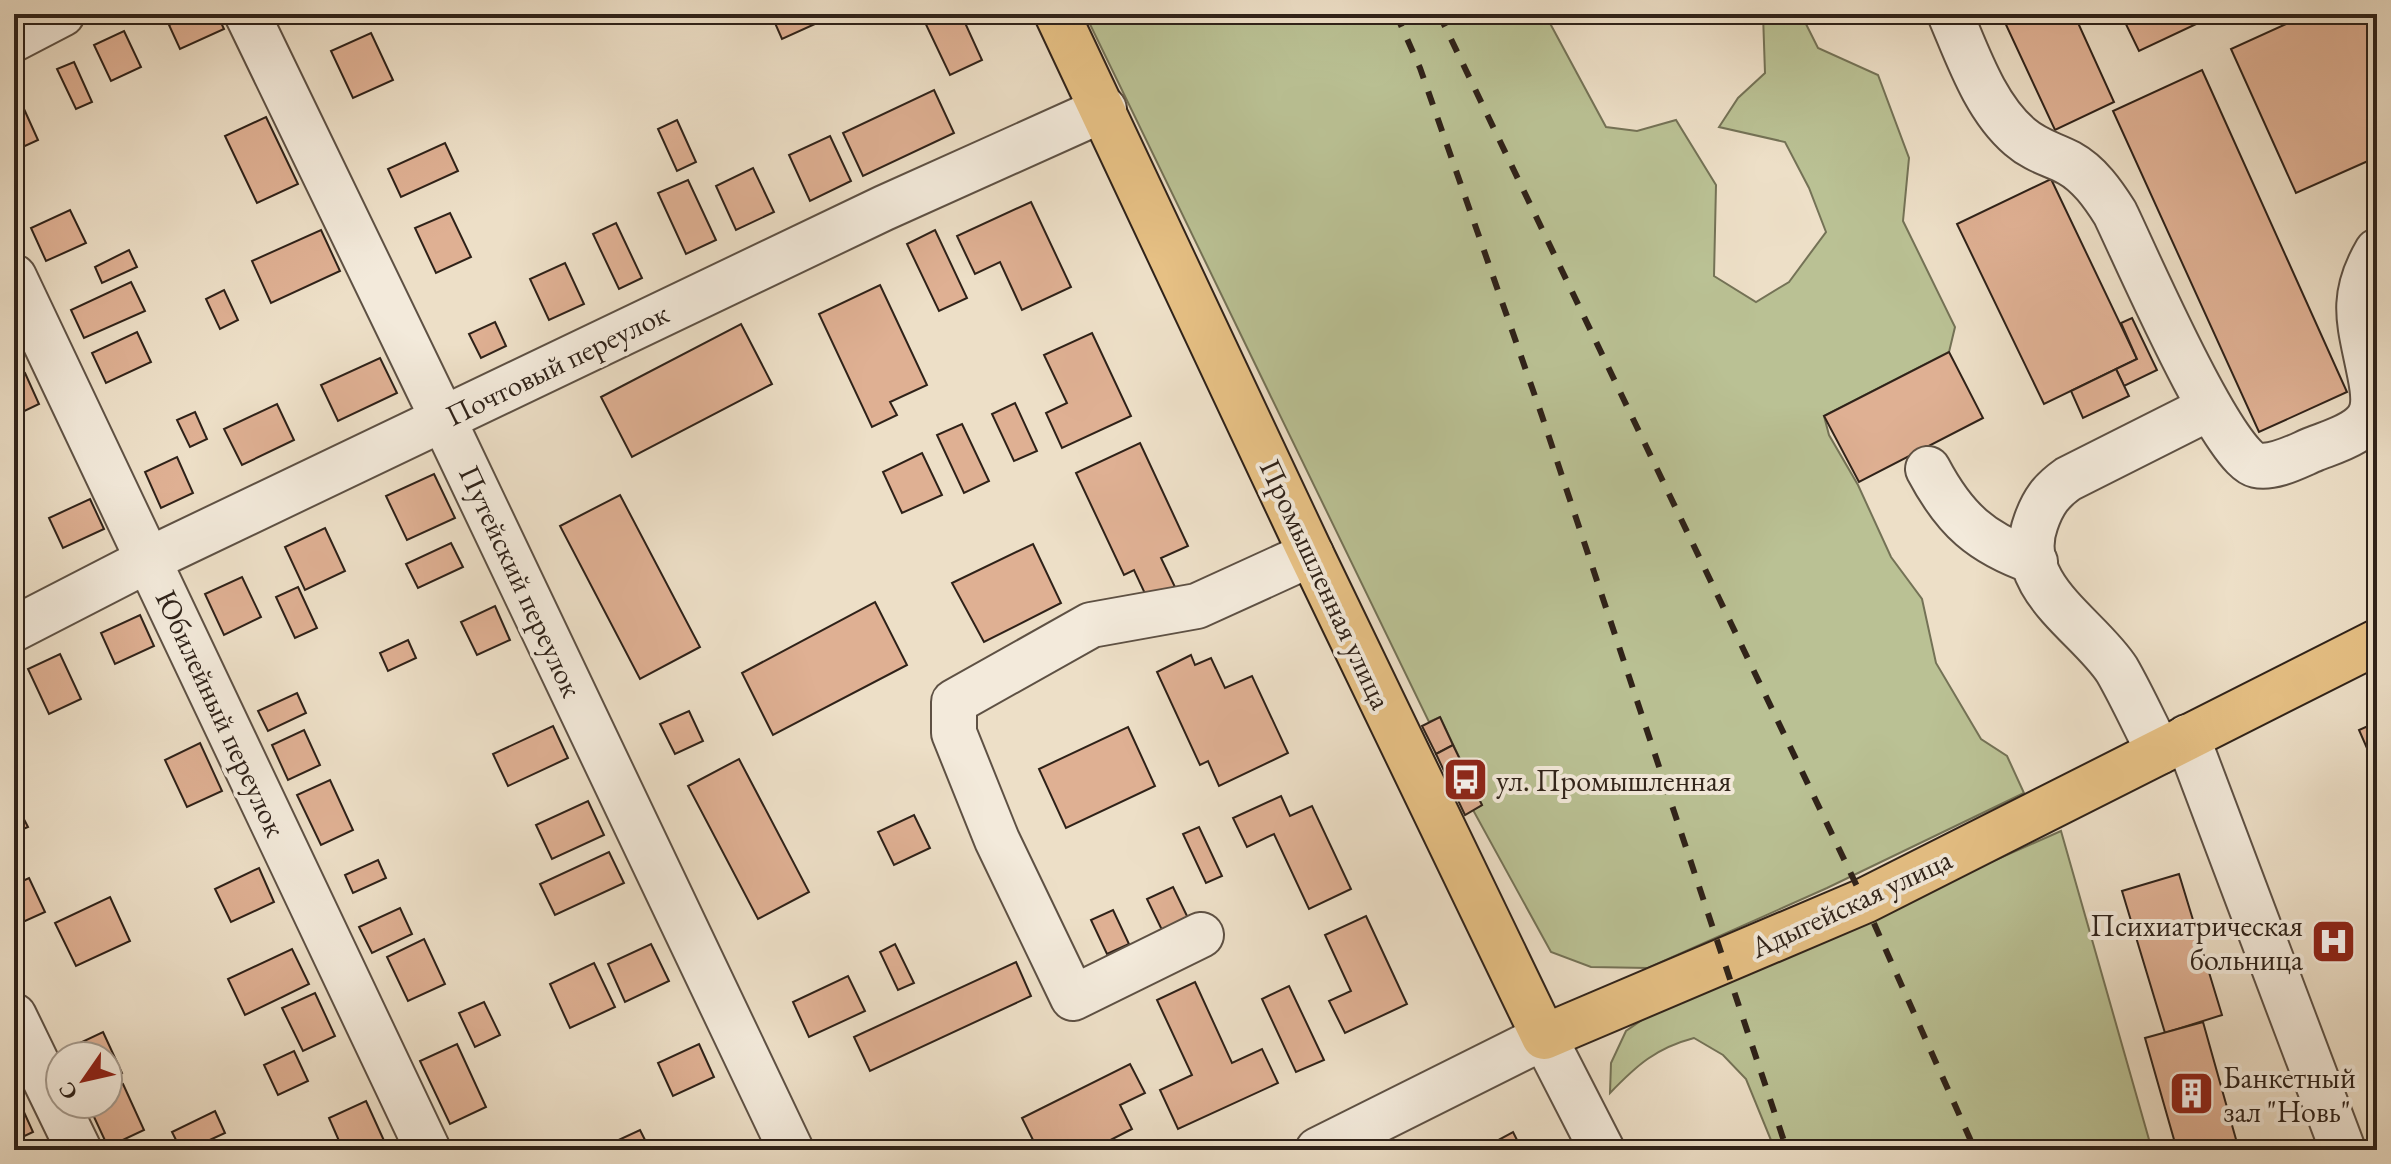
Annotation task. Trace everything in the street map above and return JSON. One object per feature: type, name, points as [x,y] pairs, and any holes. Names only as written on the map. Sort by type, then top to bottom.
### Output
[{"type":"main road","name":"Промышленная улица","points":[[1057,14],[1311,554],[1544,1037]]},
{"type":"main road","name":"Адыгейская улица","points":[[1544,1037],[1864,901],[2377,642]]},
{"type":"street","points":[[14,39],[62,14]]},
{"type":"street","name":"Путейский переулок","points":[[247,14],[791,1150]]},
{"type":"street","points":[[1950,14],[1972,66],[1997,112],[2020,137],[2045,154],[2070,163],[2097,186],[2115,213],[2209,408],[2240,455],[2254,465],[2271,465],[2345,437],[2361,427],[2372,411],[2373,388],[2359,321],[2358,294],[2365,272],[2377,251]]},
{"type":"street","name":"Почтовый переулок","points":[[14,629],[148,560],[884,208],[1104,109]]},
{"type":"street","name":"Юбилейный переулок","points":[[14,277],[428,1150]]},
{"type":"street","points":[[2209,408],[2081,471],[2051,490],[2033,530],[2032,552],[2040,579],[2052,599],[2095,641],[2173,745],[2343,1150]]},
{"type":"street","points":[[1928,469],[1944,500],[1966,524],[2003,551],[2035,562]]},
{"type":"street","points":[[1201,935],[1073,998],[997,840],[954,733],[954,702],[1091,625],[1197,606],[1311,554]]},
{"type":"street","points":[[14,1016],[79,1150]]},
{"type":"street","name":"Адыгейская улица","points":[[1318,1150],[1544,1037]]},
{"type":"street","name":"Промышленная улица","points":[[1544,1037],[1602,1150]]},
{"type":"green space","points":[[1085,14],[1545,14],[1606,127],[1637,131],[1676,120],[1716,185],[1714,276],[1756,302],[1789,282],[1826,232],[1809,188],[1785,142],[1719,127],[1738,98],[1765,73],[1763,14],[1801,14],[1818,48],[1878,75],[1909,158],[1903,221],[1955,327],[1949,352],[1824,416],[1829,435],[1858,485],[1891,557],[1922,599],[1936,663],[1981,739],[2007,756],[2024,793],[1827,888],[1648,968],[1591,967],[1551,952],[1473,810],[1482,805],[1440,717],[1429,722]]},
{"type":"green space","points":[[2061,831],[2152,1150],[1775,1150],[1746,1079],[1723,1055],[1694,1038],[1648,1059],[1610,1093],[1611,1063],[1626,1031],[1655,1011]]},
{"type":"building","points":[[192,14],[217,14],[224,29],[180,49],[169,25]]},
{"type":"building","points":[[771,14],[810,14],[815,24],[782,39]]},
{"type":"building","points":[[921,14],[961,14],[982,60],[950,75]]},
{"type":"building","points":[[2001,14],[2074,14],[2114,102],[2055,130]]},
{"type":"building","points":[[2121,14],[2207,14],[2209,18],[2139,51]]},
{"type":"building","points":[[2308,14],[2377,14],[2377,157],[2296,193],[2231,49]]},
{"type":"building","points":[[124,31],[141,67],[111,81],[94,45]]},
{"type":"building","points":[[371,33],[393,80],[353,98],[331,51]]},
{"type":"building","points":[[74,62],[92,102],[76,109],[57,69]]},
{"type":"building","points":[[2202,70],[2347,392],[2259,432],[2113,111]]},
{"type":"building","points":[[14,90],[38,140],[14,151]]},
{"type":"building","points":[[934,90],[954,133],[863,176],[843,133]]},
{"type":"building","points":[[266,117],[298,184],[257,203],[225,136]]},
{"type":"building","points":[[677,120],[696,162],[677,171],[658,129]]},
{"type":"building","points":[[830,136],[851,181],[810,201],[789,155]]},
{"type":"building","points":[[445,143],[458,171],[401,197],[388,169]]},
{"type":"building","points":[[753,168],[774,212],[736,230],[716,186]]},
{"type":"building","points":[[2051,179],[2137,359],[2044,404],[1957,224]]},
{"type":"building","points":[[688,180],[716,240],[686,254],[658,193]]},
{"type":"building","points":[[1031,202],[1071,287],[1022,310],[1000,262],[975,274],[957,236]]},
{"type":"building","points":[[70,210],[86,243],[46,261],[31,228]]},
{"type":"building","points":[[450,213],[471,257],[436,273],[415,228]]},
{"type":"building","points":[[616,223],[642,278],[619,289],[593,234]]},
{"type":"building","points":[[321,230],[340,271],[271,303],[252,261]]},
{"type":"building","points":[[935,230],[967,298],[939,311],[907,244]]},
{"type":"building","points":[[129,250],[137,267],[102,283],[95,267]]},
{"type":"building","points":[[565,263],[584,304],[549,320],[530,279]]},
{"type":"building","points":[[131,282],[145,311],[84,338],[71,310]]},
{"type":"building","points":[[880,285],[927,385],[890,402],[897,415],[872,427],[819,314]]},
{"type":"building","points":[[224,290],[238,320],[220,329],[206,299]]},
{"type":"building","points":[[2132,318],[2157,370],[2124,386],[2116,369],[2137,359],[2121,323]]},
{"type":"building","points":[[495,322],[506,346],[481,358],[469,334]]},
{"type":"building","points":[[741,324],[772,384],[632,457],[601,397]]},
{"type":"building","points":[[137,332],[151,362],[106,383],[92,353]]},
{"type":"building","points":[[1092,333],[1131,416],[1062,448],[1046,413],[1067,403],[1044,355]]},
{"type":"building","points":[[1949,352],[1983,418],[1859,482],[1824,416]]},
{"type":"building","points":[[380,358],[397,393],[338,421],[321,385]]},
{"type":"building","points":[[2116,369],[2129,396],[2083,418],[2071,391]]},
{"type":"building","points":[[25,373],[39,404],[14,416],[14,378]]},
{"type":"building","points":[[1015,403],[1037,451],[1014,461],[992,414]]},
{"type":"building","points":[[277,404],[294,440],[242,465],[224,429]]},
{"type":"building","points":[[195,412],[207,439],[190,447],[177,420]]},
{"type":"building","points":[[962,424],[989,481],[964,493],[937,435]]},
{"type":"building","points":[[1140,443],[1188,546],[1161,558],[1175,587],[1148,600],[1134,570],[1124,575],[1076,473]]},
{"type":"building","points":[[922,453],[942,495],[902,513],[883,472]]},
{"type":"building","points":[[177,457],[193,493],[161,508],[145,472]]},
{"type":"building","points":[[434,474],[455,518],[407,540],[386,496]]},
{"type":"building","points":[[620,495],[700,647],[640,679],[560,526]]},
{"type":"building","points":[[90,499],[104,529],[63,548],[49,518]]},
{"type":"building","points":[[325,528],[345,571],[305,590],[285,547]]},
{"type":"building","points":[[451,543],[463,567],[418,588],[406,564]]},
{"type":"building","points":[[1033,544],[1061,603],[984,642],[952,583]]},
{"type":"building","points":[[242,577],[261,617],[224,635],[205,594]]},
{"type":"building","points":[[298,587],[317,628],[295,638],[276,597]]},
{"type":"building","points":[[875,602],[907,665],[773,735],[742,673]]},
{"type":"building","points":[[495,606],[510,640],[477,655],[461,622]]},
{"type":"building","points":[[140,615],[154,646],[115,664],[101,633]]},
{"type":"building","points":[[408,640],[416,658],[388,671],[380,653]]},
{"type":"building","points":[[60,654],[81,699],[49,714],[28,669]]},
{"type":"building","points":[[1191,655],[1195,665],[1211,658],[1225,688],[1252,676],[1288,753],[1219,786],[1208,761],[1200,765],[1157,672]]},
{"type":"building","points":[[297,693],[306,713],[268,731],[258,711]]},
{"type":"building","points":[[689,711],[703,741],[675,754],[660,724]]},
{"type":"building","points":[[1440,717],[1453,745],[1436,754],[1422,726]]},
{"type":"building","points":[[2377,722],[2377,771],[2359,730]]},
{"type":"building","points":[[553,726],[568,758],[508,786],[493,754]]},
{"type":"building","points":[[1128,727],[1155,786],[1066,828],[1039,769]]},
{"type":"building","points":[[304,730],[320,765],[288,780],[272,745]]},
{"type":"building","points":[[200,743],[222,791],[187,807],[165,760]]},
{"type":"building","points":[[1453,745],[1482,805],[1465,815],[1436,754]]},
{"type":"building","points":[[739,759],[809,892],[758,919],[688,786]]},
{"type":"building","points":[[330,780],[353,830],[321,845],[297,795]]},
{"type":"building","points":[[1281,796],[1290,816],[1312,806],[1351,889],[1309,909],[1274,834],[1247,847],[1233,818]]},
{"type":"building","points":[[14,800],[28,827],[14,833]]},
{"type":"building","points":[[588,801],[604,835],[552,859],[536,825]]},
{"type":"building","points":[[914,815],[930,848],[894,865],[878,832]]},
{"type":"building","points":[[1199,827],[1222,876],[1206,883],[1183,834]]},
{"type":"building","points":[[609,852],[624,883],[555,915],[540,884]]},
{"type":"building","points":[[378,860],[386,878],[353,893],[345,875]]},
{"type":"building","points":[[259,868],[274,902],[231,922],[215,889]]},
{"type":"building","points":[[2179,874],[2222,1015],[2165,1033],[2122,891]]},
{"type":"building","points":[[29,878],[45,912],[14,926],[14,885]]},
{"type":"building","points":[[1173,887],[1188,918],[1162,930],[1147,899]]},
{"type":"building","points":[[110,897],[130,941],[76,966],[55,923]]},
{"type":"building","points":[[400,908],[412,934],[372,953],[359,927]]},
{"type":"building","points":[[1113,910],[1129,944],[1107,954],[1091,920]]},
{"type":"building","points":[[1366,916],[1407,1004],[1345,1033],[1329,1001],[1351,991],[1325,935]]},
{"type":"building","points":[[424,939],[445,984],[408,1001],[387,957]]},
{"type":"building","points":[[651,944],[669,981],[625,1002],[608,964]]},
{"type":"building","points":[[895,944],[914,983],[898,990],[880,952]]},
{"type":"building","points":[[292,949],[309,984],[245,1015],[228,979]]},
{"type":"building","points":[[1016,962],[1031,996],[870,1071],[854,1037]]},
{"type":"building","points":[[594,963],[615,1007],[570,1028],[550,984]]},
{"type":"building","points":[[848,976],[865,1011],[809,1037],[793,1002]]},
{"type":"building","points":[[1195,982],[1232,1063],[1262,1049],[1278,1083],[1178,1129],[1160,1090],[1192,1075],[1157,1000]]},
{"type":"building","points":[[1289,986],[1324,1060],[1296,1072],[1262,999]]},
{"type":"building","points":[[315,993],[335,1036],[303,1051],[282,1008]]},
{"type":"building","points":[[484,1002],[500,1035],[475,1047],[459,1013]]},
{"type":"building","name":"Банкетный зал \"Новь\"","points":[[2203,1022],[2239,1150],[2177,1150],[2145,1038]]},
{"type":"building","points":[[103,1032],[107,1040],[86,1040]]},
{"type":"building","points":[[457,1044],[486,1107],[450,1124],[420,1061]]},
{"type":"building","points":[[699,1044],[714,1077],[673,1096],[658,1063]]},
{"type":"building","points":[[294,1051],[308,1081],[278,1095],[264,1065]]},
{"type":"building","points":[[1130,1064],[1145,1093],[1120,1105],[1132,1129],[1091,1150],[1038,1150],[1022,1118]]},
{"type":"building","points":[[124,1086],[144,1130],[108,1147],[95,1120],[124,1120]]},
{"type":"building","points":[[14,1090],[33,1132],[14,1141]]},
{"type":"building","points":[[366,1101],[386,1145],[374,1150],[343,1150],[329,1118]]},
{"type":"building","points":[[215,1111],[225,1133],[188,1150],[181,1150],[172,1132]]},
{"type":"building","points":[[640,1130],[650,1150],[597,1150]]},
{"type":"building","points":[[1513,1132],[1522,1150],[1480,1150]]},
{"type":"railway","points":[[1396,14],[1420,68],[1542,416],[1787,1150]]},
{"type":"railway","points":[[1439,14],[1864,901],[1975,1150]]},
{"type":"place","name":"ул. Промышленная","points":[[1465,780]]},
{"type":"place","name":"Психиатрическая больница","points":[[2334,942]]},
{"type":"place","name":"Банкетный зал \"Новь\"","points":[[2192,1094]]}]
